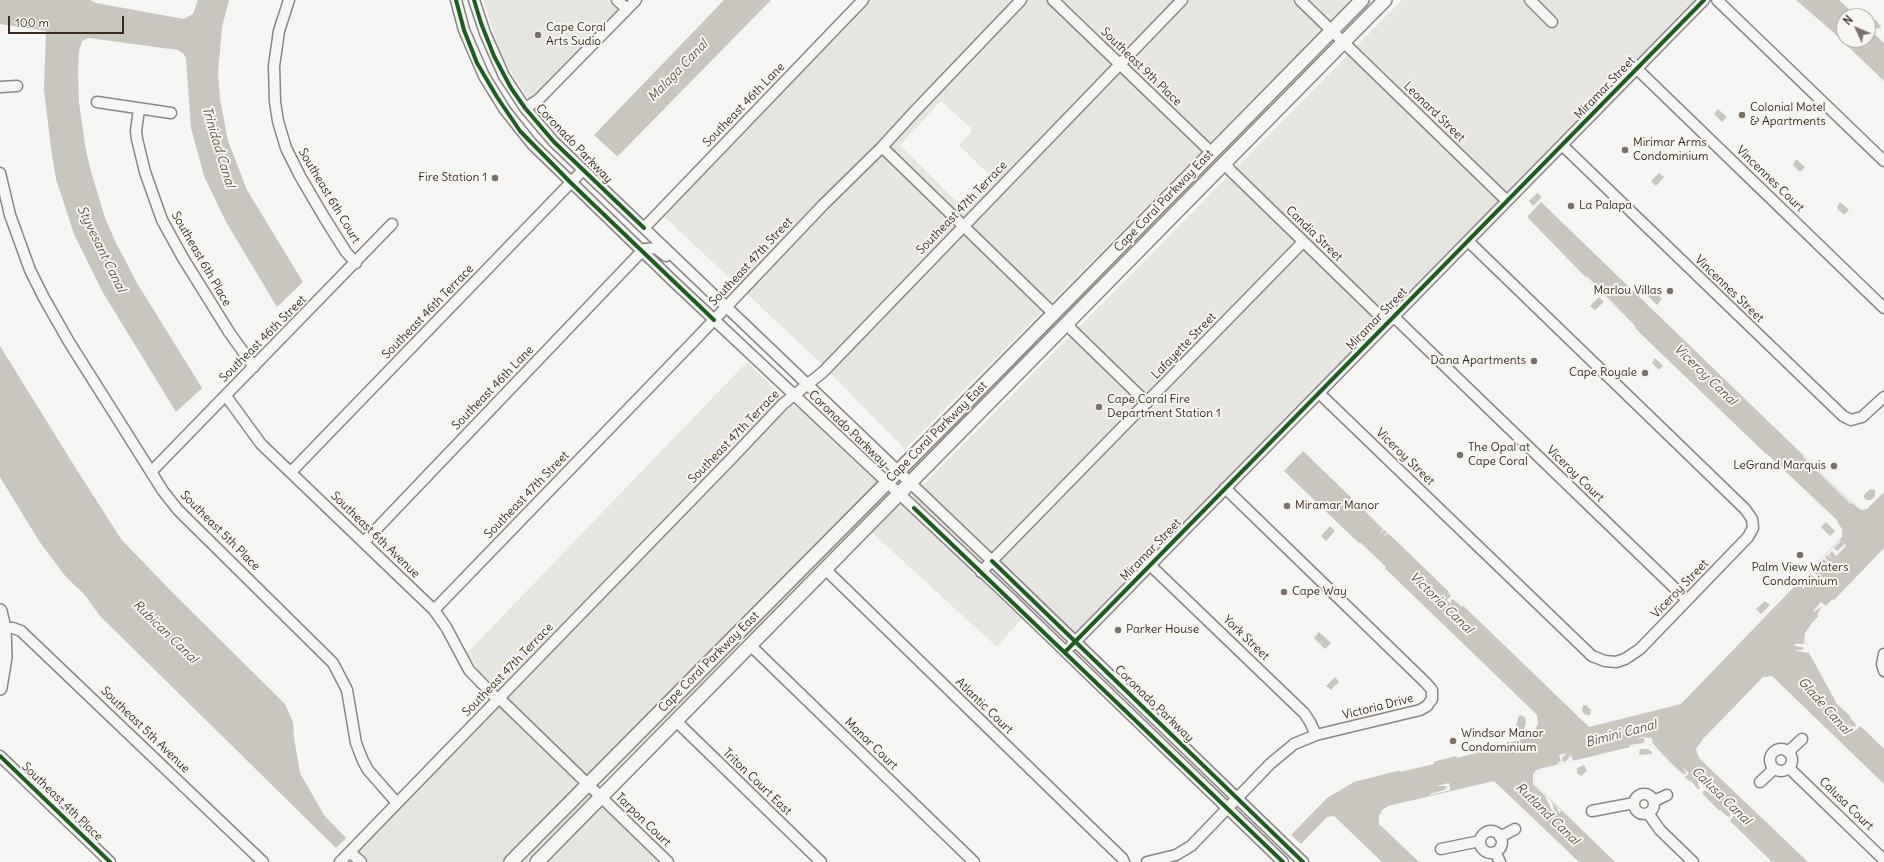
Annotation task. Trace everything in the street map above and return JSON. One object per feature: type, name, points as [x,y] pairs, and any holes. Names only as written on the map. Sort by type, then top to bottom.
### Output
[{"type":"main road","name":"Cape Coral Parkway East","points":[[511,862],[1054,314],[1211,152],[1362,0]]},
{"type":"main road","name":"Cape Coral Parkway East","points":[[537,862],[1385,0]]},
{"type":"main road","points":[[1225,163],[1224,156],[1229,146],[1263,110],[1268,103],[1270,92]]},
{"type":"main road","points":[[1166,223],[1169,210],[1211,164],[1211,152]]},
{"type":"main road","points":[[1068,323],[1068,309],[1106,268],[1114,252]]},
{"type":"main road","points":[[1005,386],[1010,371],[1052,325],[1054,314]]},
{"type":"main road","points":[[0,612],[5,657],[0,688]]},
{"type":"street","name":"Southeast 6th Court","points":[[289,0],[279,31],[274,66],[275,102],[280,127],[286,148],[300,176],[346,252],[356,263]]},
{"type":"street","name":"Coronado Parkway","points":[[456,0],[471,48],[497,97],[532,144],[714,320],[1066,652],[1283,862]]},
{"type":"street","name":"Coronado Parkway","points":[[474,0],[494,56],[511,88],[540,127],[1303,862]]},
{"type":"street","points":[[617,0],[627,10]]},
{"type":"street","points":[[525,108],[538,100],[636,0]]},
{"type":"street","name":"Southeast 46th Lane","points":[[644,228],[863,0]]},
{"type":"street","name":"Southeast 47th Street","points":[[434,610],[823,205],[882,147],[914,110],[1021,0]]},
{"type":"street","name":"Southeast 9th Place","points":[[1053,0],[1211,152]]},
{"type":"street","name":"Southeast 47th Terrace","points":[[340,862],[783,404],[823,372],[1182,0]]},
{"type":"street","name":"Leonard Street","points":[[1300,0],[1507,201]]},
{"type":"street","points":[[1530,0],[1552,22]]},
{"type":"street","points":[[1717,0],[1884,161]]},
{"type":"street","name":"Miramar Street","points":[[1066,652],[1702,1]]},
{"type":"street","name":"Vincennes Court","points":[[1637,69],[1884,308]]},
{"type":"street","points":[[0,87],[17,86]]},
{"type":"street","points":[[97,102],[171,113]]},
{"type":"street","name":"Southeast 6th Place","points":[[139,109],[136,131],[137,139],[145,172],[162,220],[183,258],[229,332],[254,367]]},
{"type":"street","name":"Vincennes Street","points":[[1562,145],[1843,416],[1851,420],[1862,418],[1884,397]]},
{"type":"street","points":[[882,147],[1054,314]]},
{"type":"street","name":"Candia Street","points":[[1225,163],[1230,170],[1303,242],[1390,319]]},
{"type":"street","name":"Southeast 46th Terrace","points":[[291,472],[583,170]]},
{"type":"street","name":"Southeast 5th Place","points":[[0,173],[10,215],[18,240],[44,298],[69,342],[151,472],[186,518],[333,663],[347,690],[356,743],[363,761],[368,770],[397,803]]},
{"type":"street","name":"Southeast 46th Street","points":[[151,472],[356,263],[392,224]]},
{"type":"street","name":"Viceroy Street","points":[[1319,393],[1586,651],[1605,662],[1616,662],[1630,657],[1640,649],[1750,534],[1753,525],[1750,515],[1468,241]]},
{"type":"street","name":"Lafayette Street","points":[[981,572],[1303,242]]},
{"type":"street","points":[[642,251],[645,249],[656,248],[675,264],[683,266]]},
{"type":"street","name":"Southeast 46th Lane","points":[[364,542],[642,251]]},
{"type":"street","name":"Viceroy Court","points":[[1390,319],[1687,600]]},
{"type":"street","points":[[1068,323],[1072,330],[1147,402]]},
{"type":"street","name":"Southeast 6th Avenue","points":[[226,396],[257,439],[434,610],[446,627],[469,670],[601,797]]},
{"type":"street","name":"Victoria Drive","points":[[1147,862],[1172,856],[1191,846],[1270,764],[1287,749],[1316,735],[1420,710],[1430,703],[1433,695],[1432,690],[1426,683],[1225,488]]},
{"type":"street","name":"York Street","points":[[1150,565],[1304,714],[1310,722],[1316,735]]},
{"type":"street","name":"Atlantic Court","points":[[825,569],[1122,858],[1124,862]]},
{"type":"street","name":"Southeast 5th Avenue","points":[[2,631],[12,628],[21,631],[263,862]]},
{"type":"street","name":"Manor Court","points":[[750,645],[974,862]]},
{"type":"street","points":[[1884,654],[1882,664],[1884,672]]},
{"type":"street","name":"Triton Court East","points":[[676,721],[821,862]]},
{"type":"street","points":[[1788,752],[1802,739]]},
{"type":"street","points":[[1779,750],[1788,752],[1792,761],[1789,768],[1780,771],[1774,769],[1770,763],[1773,753],[1779,750]]},
{"type":"street","name":"Southeast 4th Place","points":[[0,756],[110,862]]},
{"type":"street","name":"Calusa Court","points":[[1789,768],[1884,860]]},
{"type":"street","points":[[1760,782],[1774,769]]},
{"type":"street","points":[[1642,794],[1648,795],[1654,801],[1654,807],[1648,813],[1640,813],[1635,808],[1634,803],[1636,798],[1642,794]]},
{"type":"street","points":[[1654,801],[1667,795]]},
{"type":"street","name":"Tarpon Court","points":[[601,797],[667,862]]},
{"type":"street","points":[[1592,811],[1634,803]]},
{"type":"street","points":[[1648,813],[1660,830],[1692,862]]},
{"type":"street","points":[[1500,837],[1515,830]]},
{"type":"street","points":[[1490,831],[1496,832],[1500,837],[1500,847],[1495,852],[1485,851],[1481,846],[1480,841],[1484,834],[1490,831]]},
{"type":"street","points":[[1441,849],[1480,841]]},
{"type":"street","points":[[350,852],[361,862]]},
{"type":"street","points":[[1495,852],[1500,862]]},
{"type":"shaded area","points":[[483,0],[617,0],[623,6],[530,101],[502,57]]},
{"type":"shaded area","points":[[863,0],[1176,0],[823,365],[657,210]],"holes":[[[941,101],[971,128],[971,132],[959,145],[989,175],[963,202],[956,201],[900,145]]]},
{"type":"shaded area","points":[[1188,0],[1352,0],[905,449],[829,372]]},
{"type":"shaded area","points":[[1402,0],[1705,0],[1081,642],[921,487]]},
{"type":"shaded area","points":[[747,362],[783,397],[495,696],[467,653]]},
{"type":"shaded area","points":[[790,404],[803,410],[880,483],[504,862],[346,862]]},
{"type":"shaded area","points":[[887,489],[893,494],[863,524],[860,522],[598,787],[601,790],[530,862],[517,862]]},
{"type":"shaded area","points":[[915,493],[1032,606],[1029,611],[909,498]]},
{"type":"shaded area","points":[[899,500],[1023,617],[997,647],[869,530]]},
{"type":"shaded area","points":[[607,797],[667,862],[543,862]]},
{"type":"water","points":[[0,0],[90,0],[96,3],[184,19],[193,14],[198,0],[229,0],[222,27],[218,73],[220,99],[228,141],[247,190],[303,282],[277,307],[226,222],[204,176],[191,128],[186,59],[184,54],[178,50],[89,38],[82,41],[79,51],[79,102],[85,145],[90,168],[105,218],[137,283],[202,388],[176,412],[102,291],[74,234],[56,179],[51,148],[44,90],[46,31],[0,24]]},
{"type":"water","name":"Malaga Canal","points":[[724,0],[771,0],[617,156],[594,135]]},
{"type":"water","points":[[1796,0],[1839,0],[1848,8],[1836,8],[1836,35]]},
{"type":"water","points":[[1876,21],[1881,27],[1876,28]]},
{"type":"water","points":[[1876,36],[1884,43],[1884,81],[1850,48],[1876,48]]},
{"type":"water","points":[[1718,109],[1727,117],[1722,122],[1714,114]]},
{"type":"water","points":[[1796,159],[1805,167],[1801,171],[1793,165]]},
{"type":"water","points":[[1659,173],[1664,177],[1656,186],[1651,181]]},
{"type":"water","points":[[1537,193],[1542,197],[1533,206],[1529,201]]},
{"type":"water","points":[[1541,202],[1858,508],[1862,510],[1867,509],[1884,492],[1884,548],[1812,623],[1807,630],[1805,639],[1809,653],[1835,700],[1884,749],[1884,784],[1772,676],[1763,677],[1703,739],[1696,749],[1700,759],[1808,862],[1772,862],[1655,748],[1647,743],[1543,768],[1543,770],[1534,776],[1535,784],[1615,862],[1579,862],[1494,781],[1388,806],[1382,810],[1379,816],[1379,824],[1419,862],[1382,862],[1334,816],[1327,817],[1301,844],[1291,835],[1327,798],[1354,782],[1523,739],[1535,730],[1538,723],[1537,715],[1533,711],[1284,471],[1303,451],[1589,727],[1681,704],[1842,537],[1842,529],[1838,523],[1642,335],[1528,218],[1528,216]]},
{"type":"water","points":[[1840,202],[1849,210],[1845,214],[1837,208]]},
{"type":"water","points":[[1653,291],[1662,299],[1657,305],[1648,296]]},
{"type":"water","points":[[1599,297],[1604,302],[1595,310],[1590,306]]},
{"type":"water","name":"Rubican Canal","points":[[0,346],[121,539],[285,704],[293,722],[300,773],[324,815],[346,838],[336,848],[100,616],[85,595],[66,577],[39,541],[0,477]]},
{"type":"water","points":[[1655,358],[1663,366],[1660,369],[1652,363]]},
{"type":"water","points":[[1870,489],[1875,490],[1875,496],[1871,500],[1866,500],[1863,496]]},
{"type":"water","points":[[1826,522],[1835,531],[1830,536],[1821,527]]},
{"type":"water","points":[[1330,526],[1335,531],[1326,541],[1321,536]]},
{"type":"water","points":[[1765,601],[1770,605],[1761,614],[1756,609]]},
{"type":"water","points":[[1319,632],[1331,643],[1325,649],[1314,638]]},
{"type":"water","points":[[1335,677],[1339,682],[1331,690],[1326,686]]},
{"type":"water","points":[[1583,705],[1586,705],[1591,710],[1590,715],[1585,715],[1582,711]]},
{"type":"water","points":[[1520,715],[1525,717],[1526,723],[1524,729],[1520,731],[1516,726]]},
{"type":"water","points":[[1640,749],[1649,749],[1649,751],[1652,751],[1652,754],[1639,755]]},
{"type":"water","points":[[1584,765],[1587,771],[1581,776],[1577,773],[1577,768]]},
{"type":"pier","points":[[1587,276],[1636,327],[1633,329],[1630,325],[1631,324],[1586,277]]},
{"type":"pier","points":[[1767,454],[1838,521],[1836,522],[1809,495],[1807,496],[1803,493],[1805,492],[1766,455]]},
{"type":"pier","points":[[1804,456],[1852,503],[1851,504],[1803,457]]},
{"type":"pier","points":[[1359,502],[1393,536],[1392,537],[1388,533],[1382,538],[1387,532],[1384,530],[1379,534],[1383,529],[1362,508],[1356,512],[1360,507],[1358,504]]},
{"type":"pier","name":"Palm View Waters Condominium","points":[[1840,540],[1841,541],[1834,548],[1837,551],[1845,544],[1846,546],[1836,556],[1832,551],[1829,554],[1833,560],[1828,555],[1825,557],[1830,563],[1829,564],[1824,559],[1817,566],[1822,572],[1821,573],[1815,568],[1813,572],[1818,576],[1816,578],[1810,573],[1808,576],[1813,580],[1812,581],[1807,577],[1800,583],[1805,588],[1804,589],[1799,585],[1795,588],[1794,587]]},
{"type":"pier","points":[[1361,543],[1386,567],[1384,569],[1373,560],[1358,544]]},
{"type":"pier","points":[[1449,592],[1459,602],[1461,601],[1464,604],[1462,607],[1454,600],[1451,599],[1451,604],[1447,600],[1451,596],[1448,593]]},
{"type":"pier","points":[[1832,599],[1835,602],[1818,616],[1817,615],[1822,606],[1814,612],[1813,611],[1821,602],[1826,606]]},
{"type":"pier","points":[[1805,632],[1809,633],[1807,640],[1805,640],[1809,653],[1796,651],[1804,649],[1802,647],[1795,646],[1795,644],[1804,644]]},
{"type":"pier","points":[[1837,700],[1864,727],[1863,729],[1860,726],[1855,731],[1846,722],[1856,727],[1855,723],[1850,718],[1851,717],[1835,702]]},
{"type":"pier","points":[[1642,737],[1652,738],[1653,744],[1671,763],[1683,774],[1686,774],[1686,772],[1681,766],[1689,773],[1685,777],[1650,744],[1630,747],[1630,745],[1643,743],[1645,740],[1643,738],[1635,739]]},
{"type":"pier","points":[[1490,746],[1491,749],[1457,758],[1456,755]]},
{"type":"pier","points":[[1567,753],[1562,758],[1563,762],[1566,761],[1571,755],[1573,761],[1557,764],[1561,761],[1559,755]]},
{"type":"pier","points":[[1434,761],[1434,764],[1400,772],[1399,769]]},
{"type":"pier","points":[[1543,768],[1543,770],[1535,774],[1535,784],[1576,826],[1561,811],[1559,813],[1556,806],[1552,803],[1555,812],[1552,811],[1545,796],[1533,784],[1533,774],[1537,770]]},
{"type":"pier","points":[[1690,780],[1698,789],[1700,789],[1697,780],[1712,796],[1706,791],[1703,791],[1703,794],[1712,803],[1689,782]]},
{"type":"pier","points":[[1449,783],[1450,790],[1430,794],[1444,790],[1447,787],[1436,786]]},
{"type":"pier","points":[[1723,806],[1734,815],[1730,821],[1719,813],[1720,810],[1730,817],[1730,813]]},
{"type":"cycle path","points":[[456,0],[464,30],[477,63],[497,97],[520,131],[571,183],[714,320]]},
{"type":"cycle path","points":[[474,0],[494,56],[511,88],[525,108],[554,142],[644,228]]},
{"type":"cycle path","points":[[1065,652],[1704,0]]},
{"type":"cycle path","points":[[914,508],[1283,862]]},
{"type":"cycle path","points":[[992,561],[1303,862]]},
{"type":"cycle path","points":[[0,756],[110,862]]},
{"type":"place","name":"Cape Coral Arts Sudio","points":[[538,35]]},
{"type":"place","name":"Colonial Motel & Apartments","points":[[1742,115]]},
{"type":"place","name":"Mirimar Arms Condominium","points":[[1625,150]]},
{"type":"place","name":"Fire Station 1","points":[[495,178]]},
{"type":"place","name":"La Palapa","points":[[1571,206]]},
{"type":"place","name":"Marlou Villas","points":[[1670,291]]},
{"type":"place","name":"Dana Apartments","points":[[1534,361]]},
{"type":"place","name":"Cape Royale","points":[[1645,373]]},
{"type":"place","name":"Cape Coral Fire Department Station 1","points":[[1099,407]]},
{"type":"place","name":"The Opal at Cape Coral","points":[[1460,455]]},
{"type":"place","name":"LeGrand Marquis","points":[[1834,466]]},
{"type":"place","name":"Miramar Manor","points":[[1287,506]]},
{"type":"place","name":"Palm View Waters Condominium","points":[[1800,555]]},
{"type":"place","name":"Cape Way","points":[[1284,592]]},
{"type":"place","name":"Parker House","points":[[1118,630]]},
{"type":"place","name":"Windsor Manor Condominium","points":[[1453,741]]},
{"type":"water label","name":"Trinidad Canal","points":[[218,147]]},
{"type":"water label","name":"Styvesant Canal","points":[[101,249]]},
{"type":"water label","name":"Viceroy Canal","points":[[1705,375]]},
{"type":"water label","name":"Victoria Canal","points":[[1441,603]]},
{"type":"water label","name":"Glade Canal","points":[[1824,706]]},
{"type":"water label","name":"Bimini Canal","points":[[1621,734]]},
{"type":"water label","name":"Calusa Canal","points":[[1721,796]]},
{"type":"water label","name":"Rutland Canal","points":[[1547,814]]}]
